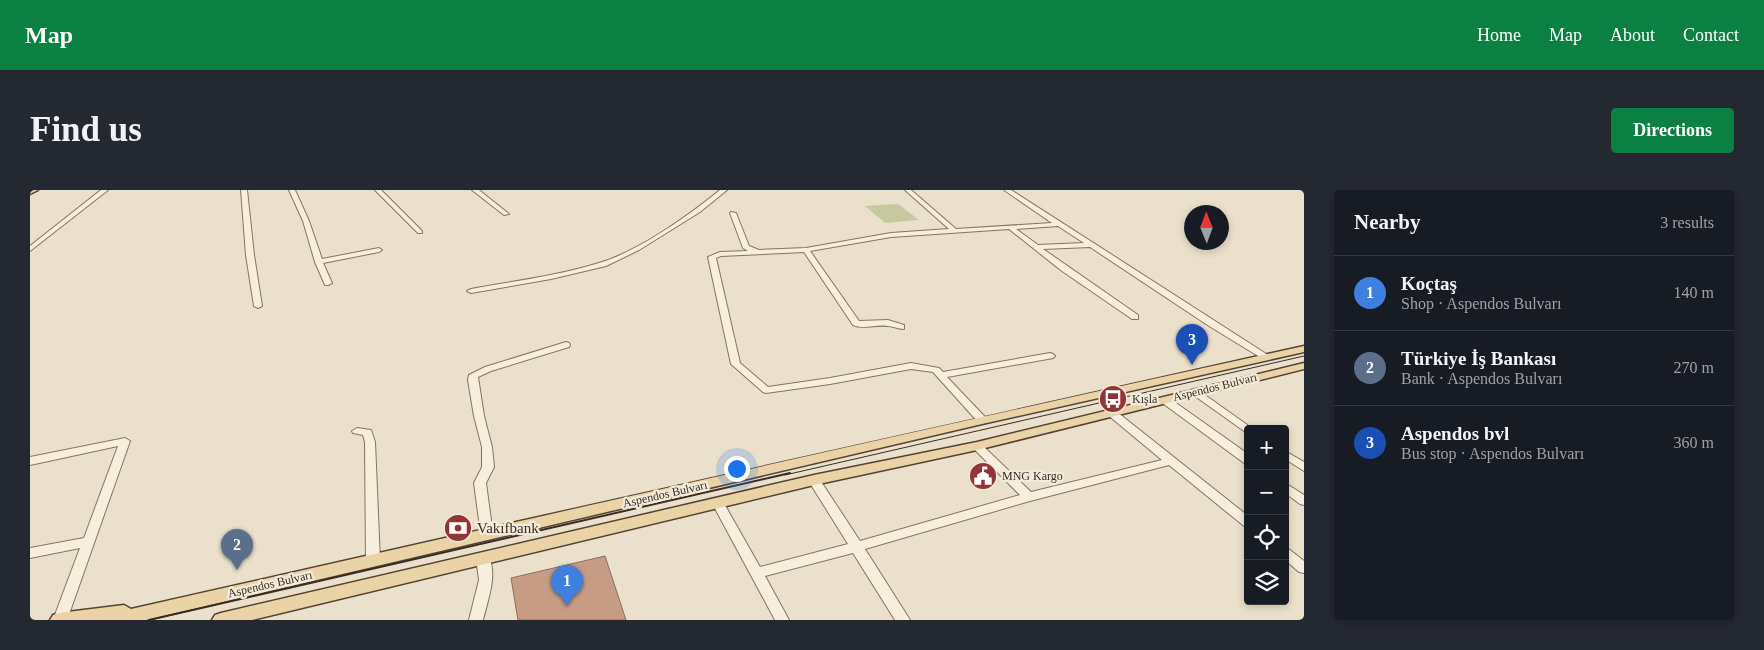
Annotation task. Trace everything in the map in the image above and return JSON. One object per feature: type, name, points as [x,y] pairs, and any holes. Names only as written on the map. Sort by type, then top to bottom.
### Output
[{"type":"main road","points":[[30,192],[34,190]]},
{"type":"main road","name":"Aspendos Bulvarı","points":[[114,620],[982,420],[1304,349]]},
{"type":"main road","name":"Aspendos Bulvarı","points":[[221,620],[814,480],[977,446],[1304,366]]},
{"type":"main road","points":[[59,620],[179,605]]},
{"type":"street","points":[[30,249],[105,190]]},
{"type":"street","points":[[244,190],[250,255],[258,306]]},
{"type":"street","points":[[292,190],[306,221],[328,283]]},
{"type":"street","points":[[378,190],[420,232]]},
{"type":"street","points":[[475,190],[506,214]]},
{"type":"street","points":[[471,291],[551,277],[603,264],[637,249],[671,226],[690,216],[724,190]]},
{"type":"street","points":[[908,190],[954,230]]},
{"type":"street","points":[[1007,190],[1212,324],[1266,356]]},
{"type":"street","points":[[732,212],[746,248],[762,252]]},
{"type":"street","points":[[982,420],[936,370],[911,366],[830,381],[766,390],[736,364],[712,257],[720,254],[806,250],[891,235],[1060,224]]},
{"type":"street","points":[[1010,228],[1135,317]]},
{"type":"street","points":[[1037,247],[1092,245]]},
{"type":"street","points":[[319,262],[379,250]]},
{"type":"street","points":[[806,250],[856,323],[860,325],[888,323],[901,327]]},
{"type":"street","points":[[487,535],[480,483],[488,467],[487,446],[472,380],[474,375],[566,345]]},
{"type":"street","points":[[941,375],[1050,356]]},
{"type":"street","points":[[1195,392],[1244,426]]},
{"type":"street","points":[[1165,400],[1244,457]]},
{"type":"street","points":[[1113,414],[1244,520]]},
{"type":"street","points":[[357,431],[367,432],[370,442],[373,561]]},
{"type":"street","points":[[30,461],[125,441],[90,541],[59,620]]},
{"type":"street","points":[[977,446],[1029,497]]},
{"type":"street","points":[[1289,457],[1304,468]]},
{"type":"street","points":[[757,573],[857,547],[1029,497],[1171,461]]},
{"type":"street","points":[[814,480],[903,620]]},
{"type":"street","points":[[1289,490],[1304,501]]},
{"type":"street","points":[[718,503],[782,620]]},
{"type":"street","points":[[30,553],[90,541]]},
{"type":"street","points":[[1289,556],[1304,568]]},
{"type":"street","points":[[476,620],[486,580],[484,558]]},
{"type":"green space","points":[[898,204],[919,220],[885,223],[865,206]]},
{"type":"building","points":[[605,556],[626,620],[518,620],[511,578]]},
{"type":"tram line","points":[[785,475],[1304,356]]},
{"type":"tram line","points":[[149,620],[790,473]]},
{"type":"place","name":"Aspendos bvl","points":[[1192,365]]},
{"type":"place","name":"Kışla","points":[[1113,399]]},
{"type":"place","name":"MNG Kargo","points":[[983,476]]},
{"type":"place","name":"Vakıfbank","points":[[458,528]]},
{"type":"place","name":"Türkiye İş Bankası","points":[[237,570]]},
{"type":"place","name":"Koçtaş","points":[[567,606]]}]
